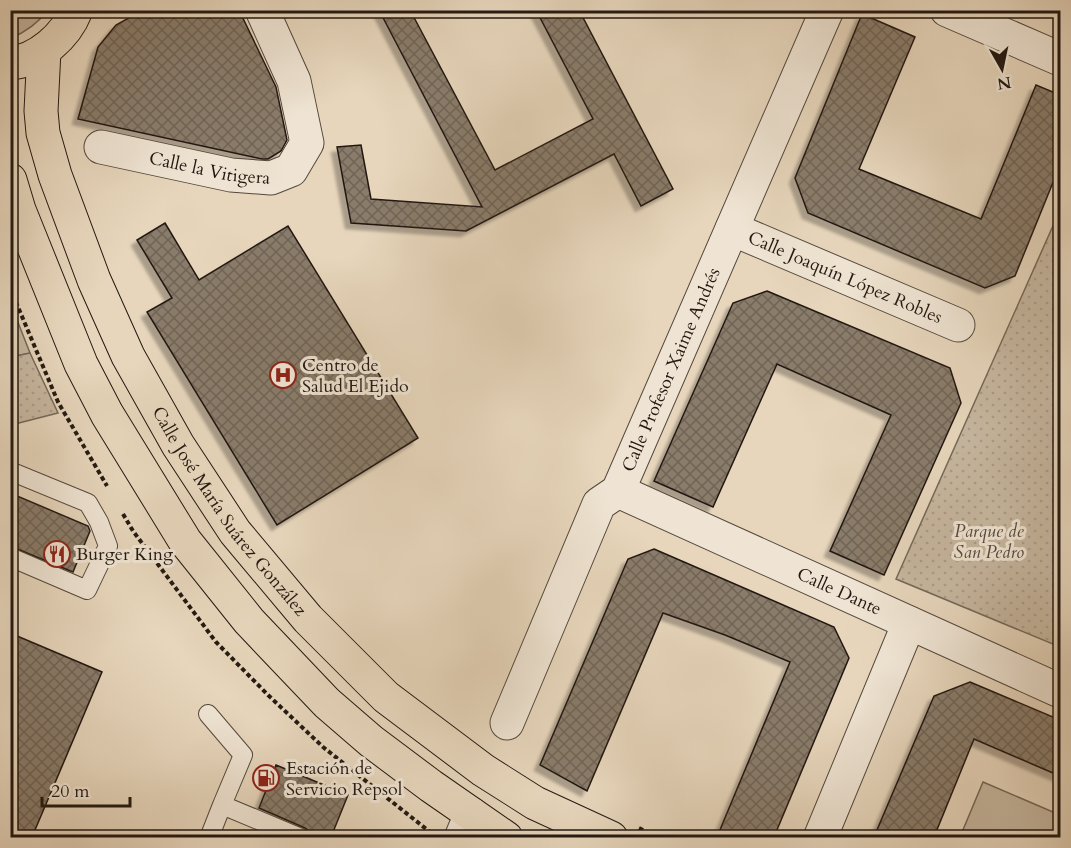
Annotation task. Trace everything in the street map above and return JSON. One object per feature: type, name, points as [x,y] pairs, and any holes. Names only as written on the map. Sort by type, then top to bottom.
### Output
[{"type":"main road","points":[[10,63],[16,63],[44,50],[60,36],[76,10]]},
{"type":"main road","name":"Calle José María Suárez González","points":[[44,50],[41,111],[43,133],[55,175],[94,280],[128,356],[178,445],[235,532],[308,619],[386,697],[483,770],[535,803],[620,830]]},
{"type":"main road","points":[[10,180],[19,210],[81,364],[107,414],[185,541],[249,621],[327,703],[466,826],[506,837]]},
{"type":"street","name":"Calle la Vitigera","points":[[101,147],[231,175],[271,178],[291,170],[307,143],[294,81],[262,10]]},
{"type":"street","name":"Calle Profesor Xaime Andrés","points":[[507,723],[599,504],[618,491],[828,10]]},
{"type":"street","points":[[947,10],[1060,60]]},
{"type":"street","name":"Calle Joaquín López Robles","points":[[732,229],[958,325]]},
{"type":"street","name":"Calle Dante","points":[[618,491],[1060,691]]},
{"type":"street","points":[[820,837],[909,623]]},
{"type":"lane","points":[[10,471],[88,503],[99,522],[108,546],[87,590],[10,557]]},
{"type":"lane","points":[[208,714],[243,755],[209,837]]},
{"type":"lane","points":[[222,806],[301,837]]},
{"type":"path","points":[[620,830],[660,837]]},
{"type":"green space","points":[[11,10],[47,11],[31,27],[11,38]]},
{"type":"green space","name":"Parque de San Pedro","points":[[1060,210],[1060,647],[896,579]]},
{"type":"green space","points":[[10,302],[30,353],[11,357],[10,357]]},
{"type":"green space","points":[[30,353],[58,413],[11,425],[11,357]]},
{"type":"green space","points":[[983,782],[1060,815],[1060,837],[960,837]]},
{"type":"building","points":[[143,10],[239,10],[276,87],[287,140],[281,151],[268,159],[262,159],[78,119],[98,47],[116,25]]},
{"type":"building","points":[[379,10],[410,10],[495,170],[593,119],[536,10],[579,10],[673,189],[641,206],[614,154],[466,231],[351,223],[337,147],[361,145],[371,199],[482,207]]},
{"type":"building","points":[[862,14],[915,37],[859,169],[981,219],[1036,85],[1060,95],[1060,165],[1015,276],[985,288],[808,213],[795,178]]},
{"type":"building","name":"Centro de Salud El Ejido","points":[[165,223],[199,280],[288,226],[418,438],[277,525],[147,312],[172,298],[137,240]]},
{"type":"building","points":[[767,291],[950,368],[961,403],[884,575],[830,551],[891,415],[777,364],[713,507],[654,481],[733,303]]},
{"type":"building","points":[[10,493],[88,526],[90,531],[73,572],[10,546]]},
{"type":"building","points":[[654,549],[834,627],[849,658],[774,837],[717,837],[790,662],[663,613],[587,791],[540,765],[628,559]]},
{"type":"building","points":[[10,633],[102,672],[32,837],[10,837]]},
{"type":"building","points":[[970,682],[1060,720],[1060,776],[974,739],[934,837],[874,837],[934,696]]},
{"type":"building","points":[[276,765],[348,795],[331,837],[312,837],[305,828],[259,808]]},
{"type":"place","name":"Centro de Salud El Ejido","points":[[283,375]]},
{"type":"place","name":"Burger King","points":[[57,554]]},
{"type":"place","name":"Estación de Servicio Repsol","points":[[266,778]]}]
